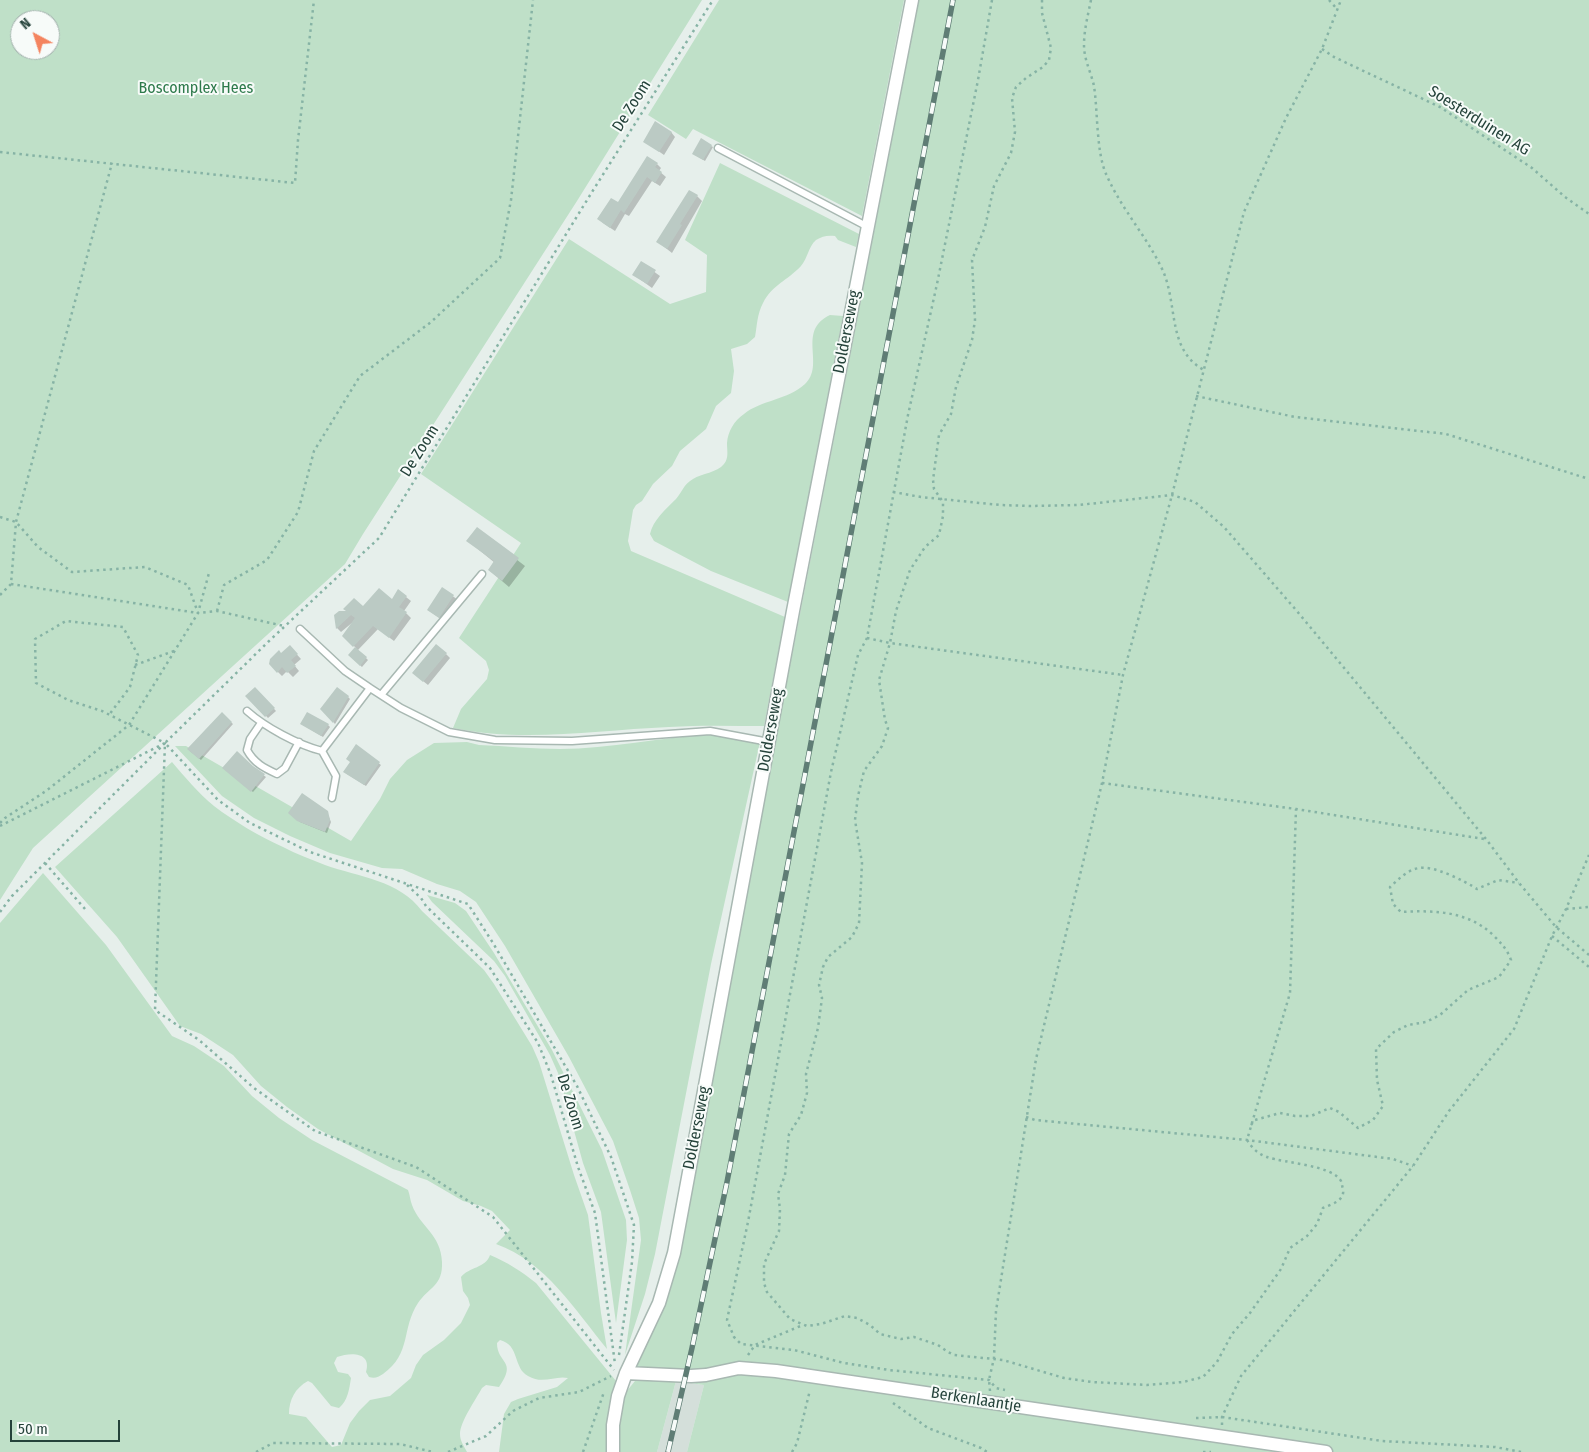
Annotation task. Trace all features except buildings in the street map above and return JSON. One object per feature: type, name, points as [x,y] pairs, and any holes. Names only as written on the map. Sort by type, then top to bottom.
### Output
[{"type":"street","name":"Dolderseweg","points":[[614,1452],[613,1425],[621,1373],[660,1303],[674,1253],[793,611],[912,0]]},
{"type":"street","name":"Berkenlaantje","points":[[621,1373],[691,1376],[739,1368],[776,1371],[1326,1452]]},
{"type":"lane","points":[[718,148],[868,227]]},
{"type":"lane","points":[[381,695],[482,574]]},
{"type":"lane","points":[[300,629],[345,671],[401,708],[448,732],[495,740],[572,741],[710,731],[769,742]]},
{"type":"lane","points":[[322,750],[370,688]]},
{"type":"lane","points":[[247,711],[261,723],[312,748],[322,750]]},
{"type":"lane","points":[[261,723],[250,738],[247,750],[252,759],[277,774],[285,768],[299,742]]},
{"type":"lane","points":[[322,750],[336,776],[332,798]]},
{"type":"path","points":[[0,152],[295,183],[314,0]]},
{"type":"path","points":[[217,611],[224,584],[267,560],[298,512],[314,451],[360,376],[431,322],[500,258],[511,200],[533,0]]},
{"type":"path","name":"De Zoom","points":[[11,584],[198,613],[217,611],[284,626],[380,538],[592,192],[713,0]]},
{"type":"path","points":[[992,0],[937,284],[908,415],[866,638],[858,655],[831,772],[750,1212],[727,1320],[734,1337],[741,1344],[794,1350],[844,1363],[889,1370],[990,1380],[996,1388],[1012,1391]]},
{"type":"path","points":[[1042,0],[1042,13],[1051,48],[1049,60],[1016,88],[1012,98],[1015,132],[1010,153],[994,186],[985,227],[972,260],[976,320],[972,340],[958,380],[951,414],[939,435],[933,480],[934,489],[944,502],[939,535],[925,547],[910,570],[896,611],[890,643],[879,680],[888,728],[882,746],[864,771],[858,796],[855,820],[862,863],[859,923],[852,937],[828,957],[823,967],[819,985],[822,998],[818,1028],[806,1074],[807,1093],[802,1116],[789,1134],[785,1175],[778,1194],[780,1209],[778,1231],[764,1264],[764,1283],[767,1292],[790,1319],[807,1326],[821,1324],[845,1316],[857,1318],[870,1325],[880,1334],[901,1339],[914,1338],[938,1345],[954,1355],[994,1358],[1064,1378],[1092,1382],[1147,1385],[1182,1382],[1203,1377],[1217,1362],[1232,1334],[1250,1313],[1281,1270],[1290,1248],[1307,1236],[1317,1224],[1323,1208],[1341,1200],[1344,1194],[1341,1181],[1331,1172],[1267,1157],[1251,1147],[1247,1140],[1290,993],[1296,809]]},
{"type":"path","points":[[1091,0],[1084,46],[1086,62],[1091,72],[1094,88],[1102,165],[1163,271],[1170,290],[1175,326],[1184,353],[1193,364],[1204,370]]},
{"type":"path","points":[[1329,0],[1338,9]]},
{"type":"path","points":[[989,1403],[990,1380],[994,1358],[996,1311],[1036,1059],[1102,784],[1123,675],[1172,496],[1244,212],[1286,118],[1322,49],[1341,0]]},
{"type":"path","name":"Soesterduinen AG","points":[[1322,49],[1334,57],[1440,107],[1532,168],[1565,197],[1589,214]]},
{"type":"path","points":[[0,594],[11,584],[16,522],[112,163]]},
{"type":"path","points":[[1196,396],[1295,417],[1446,434],[1589,479]]},
{"type":"path","points":[[893,492],[921,497],[1030,506],[1079,505],[1172,496],[1195,502],[1224,527],[1302,618],[1486,839],[1519,883],[1556,927],[1589,955]]},
{"type":"path","points":[[0,517],[16,522],[38,547],[72,572],[145,567],[188,585],[198,613]]},
{"type":"path","points":[[0,824],[5,818],[46,792],[128,726],[198,613],[209,574]]},
{"type":"path","points":[[109,715],[130,687],[138,655],[123,627],[66,621],[35,639],[36,683],[68,700],[102,711],[128,726],[165,743]]},
{"type":"path","points":[[866,638],[890,643],[1123,675]]},
{"type":"path","points":[[136,665],[174,651]]},
{"type":"path","points":[[0,824],[165,743]]},
{"type":"path","points":[[0,912],[12,896],[45,862],[165,743]]},
{"type":"path","points":[[165,743],[154,1010],[199,1040],[254,1088],[315,1131],[416,1167],[493,1217],[621,1373]]},
{"type":"path","points":[[1102,784],[1296,809],[1486,839]]},
{"type":"path","points":[[1224,1436],[1222,1417],[1242,1376],[1413,1166],[1449,1110],[1514,1028],[1552,936],[1566,909],[1589,855]]},
{"type":"path","points":[[45,862],[85,909]]},
{"type":"path","points":[[1250,1126],[1255,1120],[1280,1112],[1295,1116],[1311,1116],[1330,1108],[1339,1112],[1358,1128],[1373,1120],[1383,1106],[1377,1080],[1376,1049],[1394,1032],[1408,1025],[1426,1022],[1440,1015],[1468,990],[1499,977],[1511,960],[1506,948],[1488,930],[1465,917],[1451,913],[1401,912],[1393,904],[1390,887],[1405,874],[1420,867],[1446,873],[1477,889],[1498,880],[1519,883]]},
{"type":"path","name":"De Zoom","points":[[406,884],[468,904],[577,1086],[610,1158],[634,1225],[621,1373],[595,1213],[578,1168],[551,1075],[538,1043],[490,968],[406,884]]},
{"type":"path","points":[[1566,909],[1589,908]]},
{"type":"path","points":[[1552,936],[1589,967]]},
{"type":"path","points":[[1026,1117],[1035,1120],[1247,1140],[1393,1159],[1413,1166]]},
{"type":"path","points":[[755,1345],[803,1325]]},
{"type":"path","points":[[612,1380],[621,1373]]},
{"type":"path","points":[[448,1452],[486,1436],[512,1411],[540,1398],[579,1392],[621,1373]]},
{"type":"path","points":[[792,1452],[797,1443],[813,1377]]},
{"type":"path","points":[[584,1452],[603,1394],[608,1387]]},
{"type":"path","points":[[893,1403],[928,1428],[981,1448],[986,1452]]},
{"type":"path","points":[[1190,1418],[1222,1417],[1382,1441],[1495,1447],[1521,1452]]},
{"type":"path","points":[[256,1452],[273,1443],[400,1444],[433,1452]]},
{"type":"path","points":[[1203,1452],[1211,1452]]},
{"type":"shaded area","points":[[676,1381],[704,1385],[687,1452],[657,1452]]},
{"type":"green space","name":"Boscomplex Hees","points":[[0,0],[702,0],[577,201],[345,564],[33,848],[0,900]]},
{"type":"green space","points":[[719,0],[904,0],[862,216],[693,129],[686,139],[648,115]]},
{"type":"green space","points":[[919,0],[1589,0],[1589,1452],[687,1452],[704,1385],[676,1381],[657,1452],[619,1452],[618,1425],[622,1397],[635,1381],[639,1359],[664,1305]]},
{"type":"green space","points":[[720,163],[859,234],[856,247],[838,240],[835,236],[825,236],[816,240],[801,266],[771,291],[760,311],[755,337],[747,344],[731,349],[734,371],[731,393],[716,406],[706,429],[680,451],[672,466],[653,484],[642,501],[633,510],[628,541],[631,551],[785,617],[764,726],[681,726],[534,735],[507,735],[453,728],[461,709],[487,679],[489,670],[486,661],[459,638],[521,543],[421,474],[569,239],[670,304],[706,292],[707,255],[685,240]]},
{"type":"green space","points":[[830,315],[843,316],[788,602],[711,571],[654,541],[650,534],[657,519],[690,481],[721,467],[726,462],[729,434],[737,420],[751,409],[791,393],[805,384],[811,376],[813,367],[813,339],[815,330],[820,322]]},
{"type":"green space","points":[[710,735],[760,742],[711,964],[655,1254],[645,1294],[625,1355],[641,1240],[639,1218],[630,1190],[613,1141],[569,1057],[505,946],[476,902],[460,891],[437,884],[402,869],[382,868],[330,853],[254,818],[222,796],[175,746],[186,746],[351,841],[380,799],[390,779],[407,760],[434,743],[467,742],[479,745],[560,749]]},
{"type":"green space","points":[[172,762],[214,806],[256,833],[288,850],[325,865],[378,881],[402,892],[484,970],[532,1046],[539,1062],[588,1215],[607,1349],[571,1303],[545,1275],[514,1252],[496,1244],[510,1230],[492,1211],[463,1201],[427,1180],[393,1169],[318,1129],[261,1086],[233,1055],[201,1034],[180,1026],[117,937],[55,867]]},
{"type":"green space","points":[[43,873],[106,945],[172,1036],[194,1046],[224,1066],[252,1096],[279,1118],[312,1140],[408,1190],[416,1213],[438,1244],[442,1262],[440,1276],[438,1281],[418,1303],[409,1322],[402,1349],[392,1366],[380,1376],[371,1378],[366,1372],[367,1365],[363,1357],[348,1354],[337,1357],[334,1363],[338,1372],[348,1374],[351,1378],[348,1394],[342,1405],[339,1408],[331,1406],[312,1383],[308,1381],[294,1395],[290,1404],[289,1414],[306,1417],[332,1447],[341,1445],[350,1423],[359,1411],[370,1400],[390,1396],[411,1378],[416,1365],[423,1355],[444,1340],[461,1323],[470,1305],[463,1291],[461,1277],[468,1271],[485,1263],[490,1255],[514,1267],[536,1283],[616,1381],[608,1452],[499,1452],[504,1414],[511,1402],[557,1387],[568,1378],[533,1379],[520,1368],[511,1347],[500,1340],[497,1343],[498,1350],[507,1367],[507,1372],[499,1387],[486,1385],[482,1388],[465,1417],[460,1434],[461,1441],[467,1452],[0,1452],[0,923]]},
{"type":"green space","points":[[427,895],[455,903],[466,911],[494,953],[552,1050],[602,1150],[626,1220],[627,1240],[616,1323],[601,1212],[583,1163],[558,1073],[550,1055],[505,976],[494,961]]},
{"type":"railway","points":[[668,1452],[727,1182],[953,0]]}]
